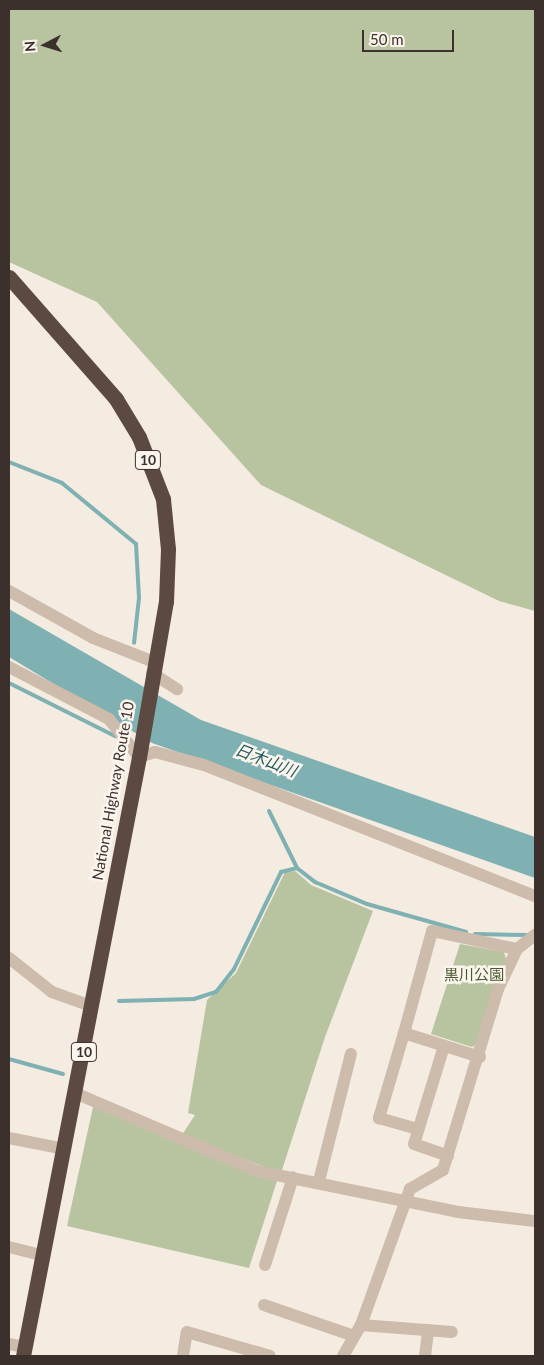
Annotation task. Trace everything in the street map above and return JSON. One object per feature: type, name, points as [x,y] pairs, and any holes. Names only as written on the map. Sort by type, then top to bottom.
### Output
[{"type":"highway","name":"National Highway Route 10","points":[[9,277],[116,399],[139,437],[162,499],[168,549],[166,601],[92,1006],[24,1352]]},
{"type":"street","points":[[9,591],[177,688]]},
{"type":"street","points":[[9,666],[109,718],[139,751],[155,752],[204,765],[535,896]]},
{"type":"street","points":[[418,1129],[379,1118],[432,931],[516,949]]},
{"type":"street","points":[[343,1356],[357,1330],[410,1189],[443,1170],[480,1057],[498,989],[516,949],[535,935]]},
{"type":"street","points":[[9,958],[52,992],[92,1006]]},
{"type":"street","points":[[404,1033],[480,1057]]},
{"type":"street","points":[[444,1046],[414,1144],[448,1156]]},
{"type":"street","points":[[319,1181],[351,1054]]},
{"type":"street","points":[[75,1093],[229,1161],[404,1202],[535,1222]]},
{"type":"street","points":[[9,1138],[64,1149]]},
{"type":"street","points":[[265,1265],[293,1177]]},
{"type":"street","points":[[9,1247],[42,1254]]},
{"type":"street","points":[[264,1305],[357,1330],[452,1332]]},
{"type":"street","points":[[425,1356],[428,1330]]},
{"type":"street","points":[[183,1356],[187,1332],[270,1356]]},
{"type":"street","points":[[9,1344],[24,1352]]},
{"type":"green space","points":[[9,9],[535,9],[535,611],[499,601],[261,485],[97,302],[9,262]]},
{"type":"green space","points":[[295,871],[311,885],[373,911],[325,1037],[282,1170],[272,1170],[182,1135],[195,1115],[188,1113],[207,1000],[236,973],[285,872]]},
{"type":"green space","name":"黒川公園","points":[[460,944],[504,952],[506,959],[477,1044],[472,1047],[431,1034]]},
{"type":"green space","points":[[93,1107],[277,1181],[249,1268],[67,1226]]},
{"type":"water","name":"日木山川","points":[[9,609],[201,720],[535,837],[535,878],[152,743],[9,657]]},
{"type":"waterway","points":[[9,462],[62,483],[136,544],[139,598],[134,643]]},
{"type":"waterway","points":[[9,683],[115,736]]},
{"type":"waterway","points":[[269,811],[297,868],[315,882],[367,904],[466,932]]},
{"type":"waterway","points":[[119,1001],[194,999],[216,992],[234,969],[281,872],[297,868]]},
{"type":"waterway","points":[[475,934],[527,935]]},
{"type":"waterway","points":[[9,1059],[63,1074]]}]
